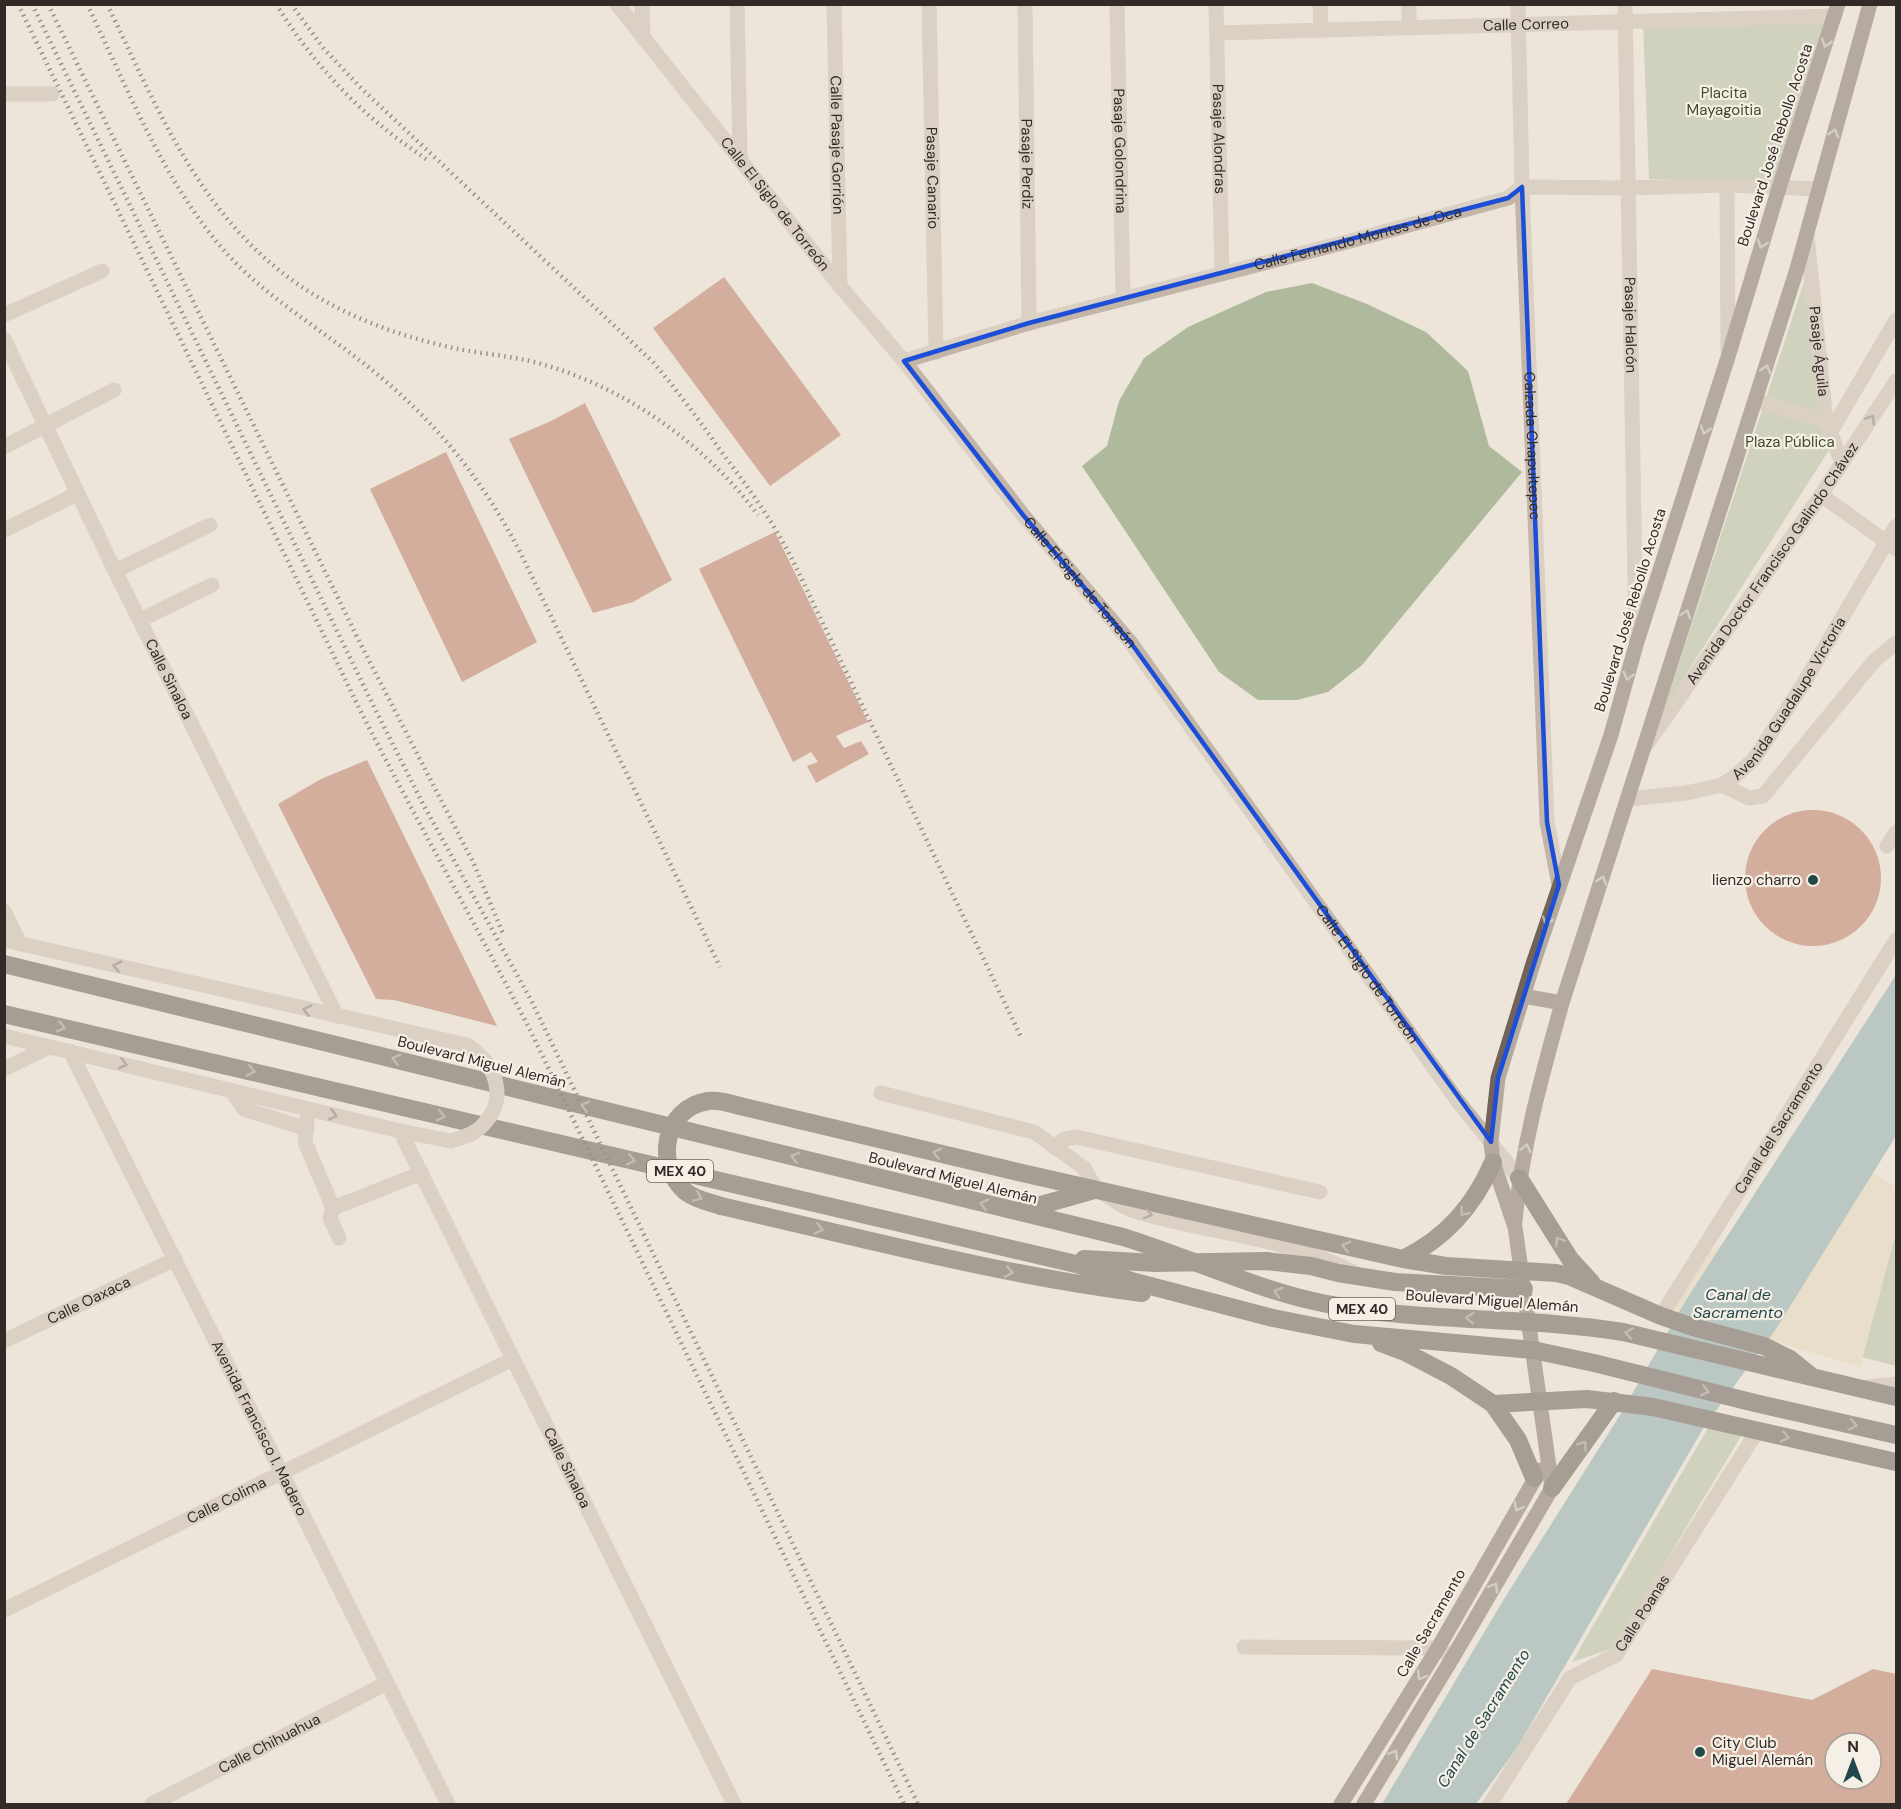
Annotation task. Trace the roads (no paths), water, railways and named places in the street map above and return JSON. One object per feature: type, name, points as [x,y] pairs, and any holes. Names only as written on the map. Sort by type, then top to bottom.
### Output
[{"type":"highway","name":"Boulevard Miguel Alemán","points":[[4,964],[1123,1237],[1201,1263],[1268,1289],[1329,1304],[1409,1314],[1583,1325],[1686,1346],[1896,1397]]},
{"type":"highway","name":"MEX 40","points":[[4,1014],[1035,1254],[1273,1318],[1354,1334],[1533,1350],[1896,1435]]},
{"type":"highway","points":[[1199,1299],[1098,1288],[994,1269],[721,1206],[689,1194],[676,1182],[668,1167],[666,1150],[669,1134],[677,1119],[690,1108],[706,1102],[723,1101],[1403,1259],[1523,1280]]},
{"type":"highway","points":[[1403,1259],[1432,1243],[1457,1220],[1484,1183],[1493,1162]]},
{"type":"highway","points":[[1519,1178],[1570,1259],[1595,1286]]},
{"type":"highway","points":[[1017,1212],[1096,1189]]},
{"type":"highway","points":[[1035,1254],[1112,1261],[1201,1263],[1266,1261],[1311,1266],[1364,1278],[1395,1282],[1523,1280],[1569,1276],[1661,1316],[1764,1346],[1790,1359],[1814,1378]]},
{"type":"highway","points":[[1354,1334],[1405,1352],[1430,1364],[1494,1404],[1518,1440],[1534,1478]]},
{"type":"highway","points":[[1494,1404],[1540,1400],[1614,1401],[1653,1407],[1896,1462]]},
{"type":"highway","points":[[1552,1488],[1614,1401]]},
{"type":"main road","name":"Boulevard José Rebollo Acosta","points":[[1515,1227],[1519,1178],[1540,1080],[1807,236],[1870,4]]},
{"type":"main road","name":"Boulevard José Rebollo Acosta","points":[[1533,1350],[1515,1227],[1493,1162],[1491,1142],[1498,1078],[1559,885],[1611,735],[1636,645],[1779,188],[1829,10]]},
{"type":"main road","points":[[1523,996],[1563,1003]]},
{"type":"main road","points":[[1364,1804],[1552,1488],[1533,1350]]},
{"type":"main road","name":"Calle Sacramento","points":[[1341,1804],[1438,1648],[1534,1478],[1549,1457]]},
{"type":"street","name":"Calle El Siglo de Torreón","points":[[617,4],[840,286],[904,361],[1023,515],[1131,643],[1457,1100],[1519,1178]]},
{"type":"street","points":[[642,4],[643,38]]},
{"type":"street","points":[[737,4],[740,160]]},
{"type":"street","name":"Calle Pasaje Gorrión","points":[[834,4],[840,286]]},
{"type":"street","name":"Pasaje Canario","points":[[928,4],[936,352]]},
{"type":"street","name":"Pasaje Perdiz","points":[[1025,4],[1029,323]]},
{"type":"street","name":"Pasaje Golondrina","points":[[1118,4],[1123,298]]},
{"type":"street","name":"Pasaje Alondras","points":[[1216,4],[1222,273]]},
{"type":"street","points":[[1320,4],[1321,30]]},
{"type":"street","points":[[1409,4],[1409,28]]},
{"type":"street","name":"Calzada Chapultepec","points":[[1518,4],[1522,187],[1547,822],[1559,885]]},
{"type":"street","name":"Pasaje Halcón","points":[[1624,4],[1636,645]]},
{"type":"street","name":"Calle Correo","points":[[1217,33],[1625,22],[1720,12],[1829,10]]},
{"type":"street","points":[[4,94],[52,94]]},
{"type":"street","points":[[1727,185],[1728,357]]},
{"type":"street","name":"Calle Fernando Montes de Oca","points":[[904,361],[1029,323],[1508,198],[1522,187],[1628,188],[1727,185],[1818,189]]},
{"type":"street","name":"Pasaje Águila","points":[[1807,236],[1828,427],[1842,463]]},
{"type":"street","points":[[4,315],[102,271]]},
{"type":"street","name":"Avenida Doctor Francisco Galindo Chávez","points":[[1828,427],[1896,320]]},
{"type":"street","name":"Calle Sinaloa","points":[[4,339],[77,494],[337,1016]]},
{"type":"street","name":"Avenida Doctor Francisco Galindo Chávez","points":[[1647,744],[1821,495],[1896,381]]},
{"type":"street","points":[[4,447],[114,390]]},
{"type":"street","points":[[1756,401],[1828,427]]},
{"type":"street","points":[[4,530],[77,494]]},
{"type":"street","points":[[1821,495],[1891,545]]},
{"type":"street","points":[[115,571],[210,525]]},
{"type":"street","name":"Avenida Guadalupe Victoria","points":[[1628,799],[1686,793],[1722,785],[1754,759],[1891,545],[1896,526]]},
{"type":"street","points":[[140,620],[212,585]]},
{"type":"street","points":[[1722,785],[1749,798],[1763,796],[1874,661],[1896,643]]},
{"type":"street","points":[[1887,846],[1896,832]]},
{"type":"street","points":[[4,911],[12,942],[467,1045],[479,1052],[491,1069],[496,1089],[495,1103],[490,1116],[481,1127],[469,1135],[451,1141],[400,1131],[4,1036]]},
{"type":"street","name":"Canal del Sacramento","points":[[1661,1316],[1896,940]]},
{"type":"street","points":[[4,1069],[49,1047]]},
{"type":"street","name":"Avenida Francisco I. Madero","points":[[70,1051],[448,1804]]},
{"type":"street","points":[[231,1090],[244,1108],[306,1129]]},
{"type":"street","points":[[881,1093],[1034,1132],[1084,1168],[1096,1189],[1135,1211],[1297,1248],[1332,1261],[1364,1278]]},
{"type":"street","points":[[308,1109],[305,1142],[333,1208],[330,1218],[339,1238]]},
{"type":"street","name":"Calle Sinaloa","points":[[400,1131],[734,1804]]},
{"type":"street","points":[[1054,1147],[1064,1138],[1076,1137],[1320,1192]]},
{"type":"street","points":[[333,1208],[422,1173]]},
{"type":"street","name":"Calle Oaxaca","points":[[4,1341],[175,1259]]},
{"type":"street","name":"Calle Colima","points":[[4,1610],[513,1359]]},
{"type":"street","points":[[1853,1388],[1896,1384]]},
{"type":"street","name":"Calle Poanas","points":[[1490,1804],[1570,1678],[1616,1655],[1758,1430]]},
{"type":"street","points":[[1244,1647],[1438,1648],[1453,1657]]},
{"type":"street","name":"Calle Chihuahua","points":[[152,1804],[387,1683]]},
{"type":"water","name":"Canal de Sacramento","points":[[1896,975],[1896,1136],[1776,1329],[1704,1427],[1517,1748],[1476,1804],[1382,1804],[1504,1599],[1620,1415],[1686,1300]]},
{"type":"railway","points":[[18,4],[360,710],[530,1030],[904,1804]]},
{"type":"railway","points":[[32,4],[373,705],[424,806],[532,1002],[918,1804]]},
{"type":"railway","points":[[48,4],[360,643],[474,864],[504,936]]},
{"type":"railway","points":[[87,4],[149,136],[206,229],[229,256],[261,286],[367,366],[414,407],[455,451],[490,500],[521,554],[720,967]]},
{"type":"railway","points":[[107,4],[164,121],[208,193],[234,227],[264,257],[299,285],[336,307],[395,332],[458,349],[538,363],[570,373],[601,387],[632,403],[688,442],[737,489],[758,515]]},
{"type":"railway","points":[[276,4],[310,53],[336,83],[385,129],[427,160]]},
{"type":"railway","points":[[291,4],[324,49],[363,90],[653,362],[688,405],[751,492],[770,520],[795,565],[1021,1037]]},
{"type":"place","name":"lienzo charro","points":[[1813,880]]},
{"type":"place","name":"City Club Miguel Alemán","points":[[1700,1752]]},
{"type":"park label","name":"Placita Mayagoitia","points":[[1724,102]]},
{"type":"park label","name":"Plaza Pública","points":[[1790,442]]}]
